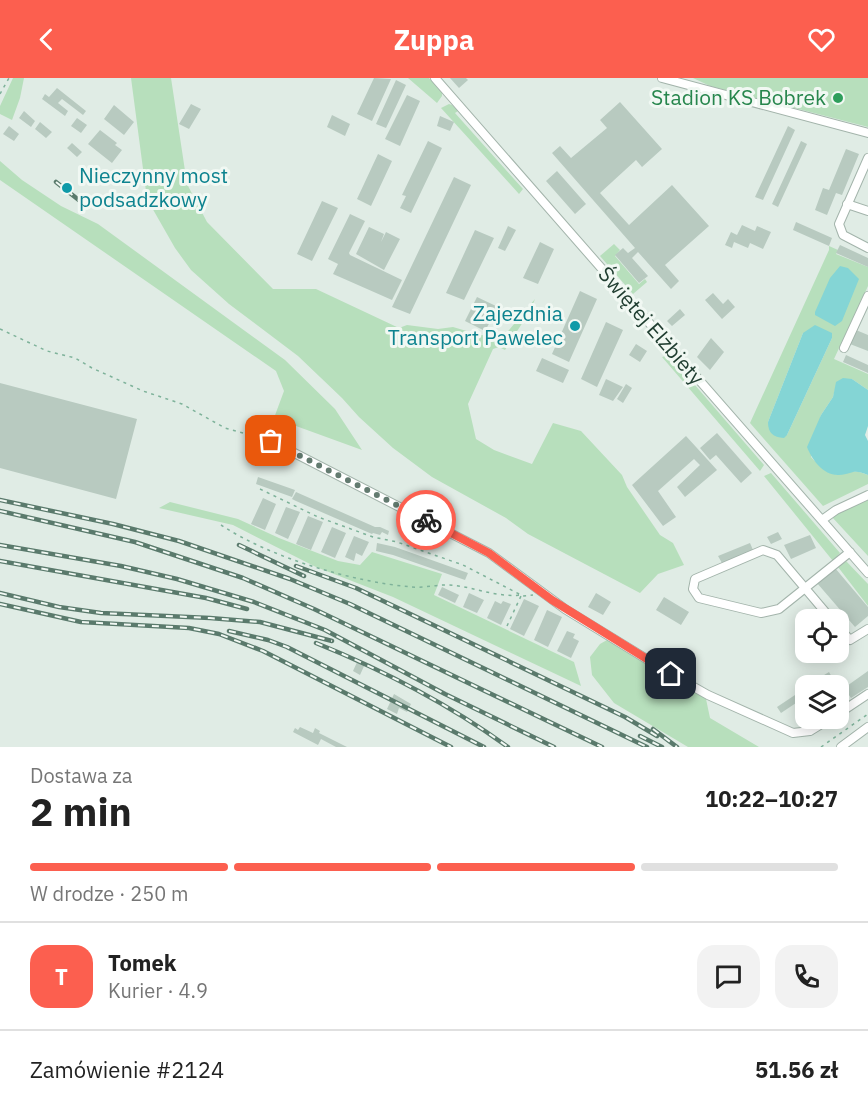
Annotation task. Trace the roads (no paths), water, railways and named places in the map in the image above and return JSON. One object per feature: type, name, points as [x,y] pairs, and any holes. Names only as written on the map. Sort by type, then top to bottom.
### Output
[{"type":"street","name":"Świętej Elżbiety","points":[[435,78],[868,573]]},
{"type":"street","points":[[662,78],[868,133]]},
{"type":"street","points":[[868,158],[866,158],[839,224],[843,235],[868,248]]},
{"type":"street","points":[[847,204],[868,211]]},
{"type":"street","points":[[844,348],[868,296]]},
{"type":"street","points":[[271,441],[489,553],[543,593],[690,686],[780,729],[793,733],[813,729]]},
{"type":"street","points":[[822,520],[836,510],[868,495]]},
{"type":"street","points":[[823,609],[804,587],[777,555],[763,550],[695,579],[693,589],[699,598],[761,613],[779,609],[804,587],[850,552]]},
{"type":"street","points":[[849,639],[868,629]]},
{"type":"street","points":[[849,707],[868,694]]},
{"type":"street","points":[[841,747],[868,727]]},
{"type":"water","points":[[840,266],[848,268],[859,279],[842,321],[835,326],[815,315],[815,312],[830,278]]},
{"type":"water","points":[[815,325],[832,333],[832,338],[787,435],[784,438],[777,437],[770,432],[768,422],[803,333]]},
{"type":"water","points":[[843,378],[852,379],[868,390],[868,426],[865,435],[868,441],[868,475],[855,472],[839,475],[828,473],[815,462],[807,447],[821,415],[833,397],[836,382]]},
{"type":"railway","points":[[56,182],[80,201]]},
{"type":"railway","points":[[0,500],[113,524],[179,541],[290,579],[350,604],[647,747]]},
{"type":"railway","points":[[0,511],[135,542],[243,578],[314,609],[602,747]]},
{"type":"railway","points":[[0,545],[121,566],[177,579],[254,602],[325,630],[445,694],[554,747]]},
{"type":"railway","points":[[239,545],[304,576]]},
{"type":"railway","points":[[0,561],[206,598],[247,609]]},
{"type":"railway","points":[[296,566],[356,588],[625,717],[657,736]]},
{"type":"railway","points":[[0,593],[59,607],[101,613],[260,622],[332,641]]},
{"type":"railway","points":[[0,604],[81,622],[189,628],[219,634],[263,651],[451,747]]},
{"type":"railway","points":[[229,631],[287,647],[484,747]]},
{"type":"railway","points":[[316,643],[415,689],[508,747]]},
{"type":"railway","points":[[653,729],[677,747]]},
{"type":"railway","points":[[640,736],[662,747]]},
{"type":"place","name":"Stadion KS Bobrek","points":[[838,98]]},
{"type":"place","name":"Nieczynny most podsadzkowy","points":[[67,188]]},
{"type":"place","name":"Zajezdnia Transport Pawelec","points":[[575,326]]}]
